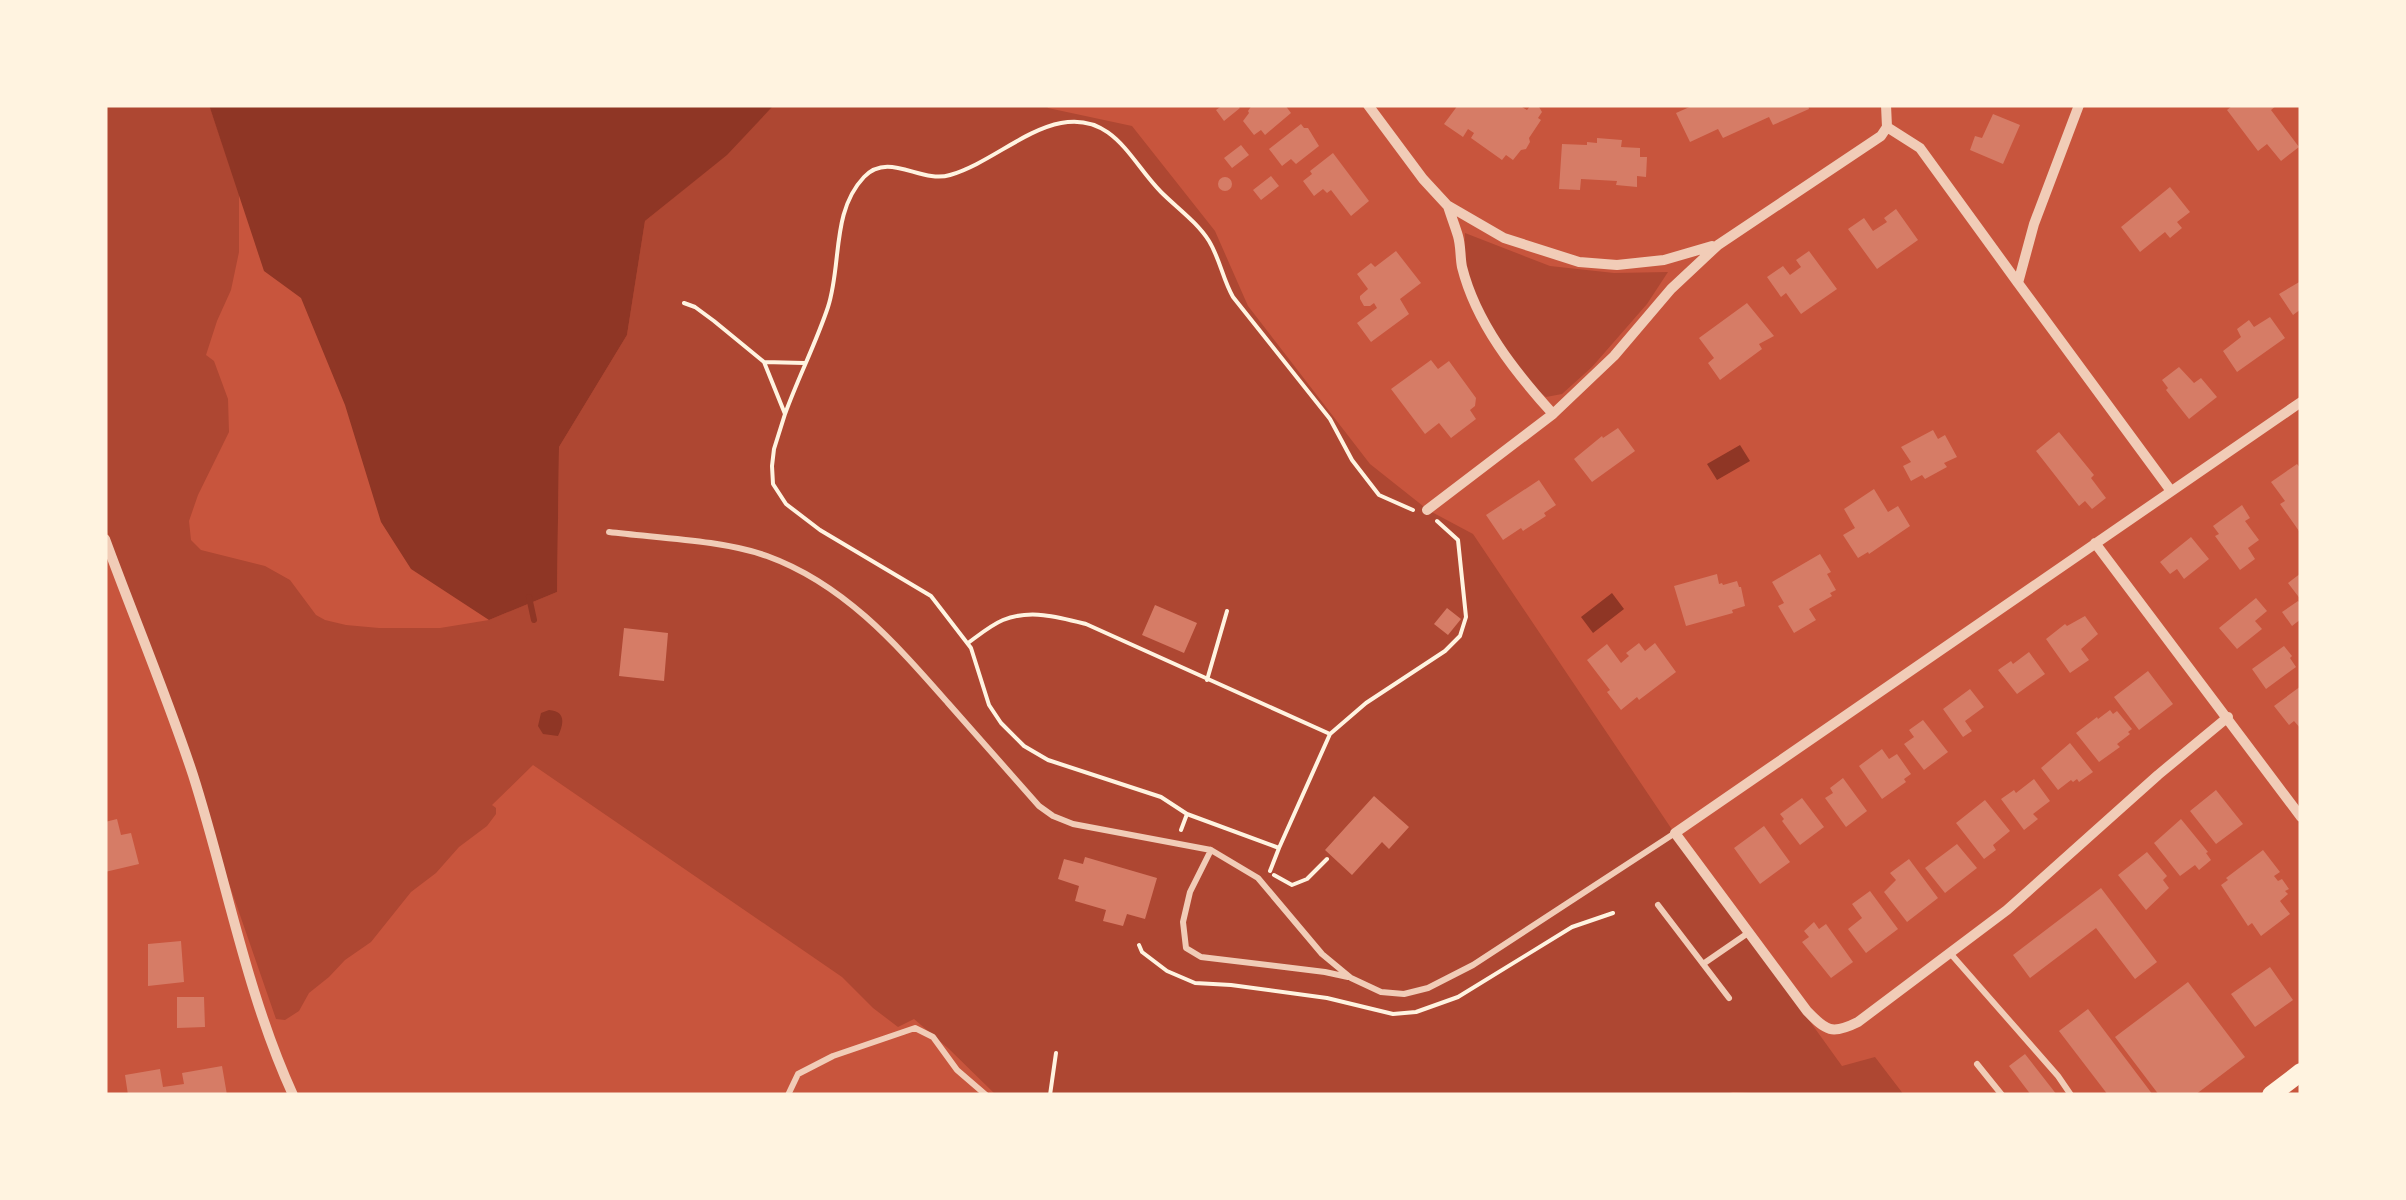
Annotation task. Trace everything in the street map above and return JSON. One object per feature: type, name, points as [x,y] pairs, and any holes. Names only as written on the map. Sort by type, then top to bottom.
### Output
[{"type":"main road","points":[[2270,1095],[2301,1072]]},
{"type":"street","points":[[1368,105],[1422,179],[1447,205],[1504,238],[1580,262],[1617,265],[1664,260],[1718,245]]},
{"type":"street","points":[[1428,510],[1553,414],[1614,356],[1671,289],[1718,245],[1881,136],[1887,126],[1886,105]]},
{"type":"street","points":[[2018,282],[2034,224],[2079,105]]},
{"type":"street","points":[[1887,126],[1920,148],[2172,491]]},
{"type":"street","points":[[1447,205],[1459,239],[1462,266],[1480,313],[1493,338],[1553,414]]},
{"type":"street","points":[[2228,717],[2008,910],[1843,1030],[1821,1026],[1807,1011],[1675,833],[2301,402]]},
{"type":"street","points":[[105,540],[193,776],[266,1033],[293,1095]]},
{"type":"street","points":[[2095,543],[2301,817]]},
{"type":"lane","points":[[609,532],[738,548],[795,568],[863,612],[890,638],[1039,806],[1073,824],[1211,850],[1258,878],[1322,954],[1351,978]]},
{"type":"lane","points":[[1211,850],[1190,892],[1183,922],[1186,948],[1200,956],[1324,972],[1351,978],[1381,992],[1404,994],[1428,988],[1473,964],[1675,833]]},
{"type":"lane","points":[[1658,904],[1729,998]]},
{"type":"lane","points":[[1703,964],[1749,932]]},
{"type":"lane","points":[[1950,953],[2071,1095]]},
{"type":"lane","points":[[788,1095],[798,1074],[833,1056],[915,1028],[933,1037],[958,1070],[986,1095]]},
{"type":"lane","points":[[1977,1064],[2002,1095]]},
{"type":"path","points":[[1280,848],[1188,814],[1160,797],[1048,760],[1024,746],[989,705],[977,660],[968,643],[931,596],[820,530],[786,504],[773,484],[772,466],[785,414],[832,291],[843,213],[864,177],[876,168],[888,165],[933,178],[948,176],[1044,128],[1065,122],[1104,129],[1124,146],[1157,189],[1201,230],[1226,286],[1330,420],[1352,460],[1379,495],[1412,510],[1428,510],[1458,540],[1466,598],[1460,636],[1445,651],[1366,703],[1330,734],[1270,873],[1292,885],[1307,880],[1326,859]]},
{"type":"path","points":[[684,303],[705,314],[764,362],[785,414]]},
{"type":"path","points":[[764,362],[804,364]]},
{"type":"path","points":[[1206,680],[1227,611]]},
{"type":"path","points":[[968,643],[1002,620],[1028,614],[1086,624],[1330,734]]},
{"type":"path","points":[[1176,844],[1188,814]]},
{"type":"path","points":[[1050,1095],[1056,1053]]},
{"type":"shaded area","points":[[105,105],[209,105],[239,193],[239,252],[231,290],[206,355],[214,361],[228,399],[229,432],[198,495],[189,521],[191,540],[201,550],[265,566],[290,580],[316,615],[325,620],[379,628],[440,628],[489,620],[557,592],[559,447],[627,335],[645,221],[726,155],[774,105],[1046,105],[1132,126],[1215,231],[1248,306],[1370,464],[1428,510],[1473,534],[1673,831],[1842,1066],[1875,1057],[1904,1095],[996,1095],[914,1019],[898,1027],[842,977],[533,765],[492,805],[496,814],[487,826],[411,892],[371,942],[309,993],[299,1011],[285,1020],[276,1019],[105,525]]},
{"type":"shaded area","points":[[209,105],[774,105],[727,155],[645,221],[627,335],[559,447],[557,592],[489,620],[411,569],[381,522],[345,405],[301,298],[264,271]]},
{"type":"shaded area","points":[[1465,233],[1550,266],[1614,273],[1668,272],[1647,304],[1592,367],[1562,394],[1546,397],[1510,356],[1476,297],[1465,265]]},
{"type":"shaded area","points":[[1740,445],[1750,461],[1717,480],[1707,464]]},
{"type":"shaded area","points":[[1612,593],[1624,609],[1593,633],[1581,617]]},
{"type":"shaded area","points":[[549,710],[562,719],[558,736],[543,734],[538,726],[541,713]]},
{"type":"building","points":[[1223,105],[1240,108],[1224,121],[1216,110]]},
{"type":"building","points":[[1252,105],[1285,105],[1291,113],[1265,135],[1261,130],[1254,135],[1243,121]]},
{"type":"building","points":[[1458,105],[1519,105],[1527,110],[1538,105],[1541,120],[1526,149],[1513,160],[1506,155],[1502,160],[1471,138],[1474,133],[1468,129],[1463,137],[1444,124]]},
{"type":"building","points":[[1694,105],[1808,105],[1809,109],[1773,125],[1769,117],[1723,138],[1718,129],[1690,142],[1676,113]]},
{"type":"building","points":[[2233,105],[2277,105],[2271,110],[2299,147],[2281,161],[2267,144],[2258,151],[2227,110]]},
{"type":"building","points":[[1993,114],[2020,125],[2003,164],[1970,150],[1975,136],[1982,138]]},
{"type":"building","points":[[1301,124],[1319,146],[1296,164],[1291,159],[1282,166],[1269,149]]},
{"type":"building","points":[[1597,138],[1622,140],[1621,147],[1640,148],[1640,157],[1647,157],[1646,177],[1637,176],[1637,187],[1616,185],[1617,181],[1581,179],[1580,190],[1559,189],[1562,144],[1587,145],[1597,143]]},
{"type":"building","points":[[1241,145],[1249,155],[1232,168],[1224,158]]},
{"type":"building","points":[[1333,153],[1369,201],[1351,216],[1331,190],[1327,193],[1323,189],[1314,196],[1303,181]]},
{"type":"building","points":[[1271,176],[1279,186],[1261,200],[1253,190]]},
{"type":"building","points":[[1225,177],[1232,184],[1225,191],[1218,184]]},
{"type":"building","points":[[2170,187],[2190,212],[2177,222],[2182,228],[2170,238],[2165,232],[2140,252],[2121,227]]},
{"type":"building","points":[[1896,209],[1918,240],[1877,269],[1848,229],[1864,218],[1873,231],[1887,222],[1884,218]]},
{"type":"building","points":[[1396,251],[1421,283],[1400,299],[1409,314],[1371,342],[1357,323],[1377,308],[1374,303],[1364,306],[1360,296],[1368,289],[1357,274],[1371,263],[1375,267]]},
{"type":"building","points":[[1809,251],[1837,289],[1801,314],[1786,293],[1781,297],[1767,277],[1783,266],[1790,275],[1801,267],[1796,260]]},
{"type":"building","points":[[2301,281],[2301,309],[2293,315],[2279,294]]},
{"type":"building","points":[[1747,303],[1774,336],[1759,344],[1762,349],[1720,380],[1708,363],[1714,358],[1699,338]]},
{"type":"building","points":[[2270,317],[2285,338],[2237,372],[2223,351],[2241,337],[2237,329],[2249,320],[2254,327]]},
{"type":"building","points":[[1431,360],[1438,369],[1449,361],[1476,398],[1470,410],[1476,419],[1451,438],[1439,423],[1425,434],[1391,389]]},
{"type":"building","points":[[2179,367],[2194,383],[2201,378],[2217,397],[2189,419],[2162,380]]},
{"type":"building","points":[[1618,428],[1635,451],[1592,482],[1574,459]]},
{"type":"building","points":[[1933,430],[1938,439],[1945,435],[1957,457],[1925,479],[1922,475],[1911,481],[1903,466],[1911,462],[1901,447]]},
{"type":"building","points":[[2059,432],[2094,475],[2091,478],[2106,498],[2092,509],[2085,501],[2079,506],[2036,451]]},
{"type":"building","points":[[2297,464],[2301,469],[2301,534],[2280,504],[2285,501],[2271,482]]},
{"type":"building","points":[[1539,480],[1556,505],[1544,513],[1546,516],[1503,540],[1486,515]]},
{"type":"building","points":[[1874,489],[1888,512],[1898,506],[1910,526],[1858,558],[1843,535],[1855,528],[1844,509]]},
{"type":"building","points":[[2242,505],[2250,518],[2245,521],[2259,540],[2248,548],[2255,559],[2240,570],[2215,536],[2219,534],[2213,526]]},
{"type":"building","points":[[2191,537],[2209,559],[2184,579],[2177,569],[2170,574],[2160,562]]},
{"type":"building","points":[[1820,554],[1836,590],[1809,609],[1816,620],[1794,633],[1778,606],[1784,603],[1772,582]]},
{"type":"building","points":[[2301,573],[2301,600],[2288,583]]},
{"type":"building","points":[[1717,574],[1719,584],[1737,581],[1745,606],[1686,626],[1674,586]]},
{"type":"building","points":[[2256,598],[2267,611],[2255,621],[2262,629],[2237,649],[2219,628]]},
{"type":"building","points":[[2298,601],[2301,619],[2292,626],[2282,612]]},
{"type":"building","points":[[1155,605],[1197,623],[1184,653],[1142,635]]},
{"type":"building","points":[[1447,608],[1461,619],[1448,635],[1434,624]]},
{"type":"building","points":[[2085,616],[2098,634],[2081,649],[2089,660],[2070,673],[2046,639],[2065,624]]},
{"type":"building","points":[[624,628],[668,633],[664,681],[619,676]]},
{"type":"building","points":[[1639,643],[1645,651],[1655,643],[1676,672],[1621,710],[1587,660],[1607,644],[1621,663]]},
{"type":"building","points":[[2284,646],[2296,667],[2266,689],[2252,669]]},
{"type":"building","points":[[2029,652],[2045,674],[2017,694],[1998,670]]},
{"type":"building","points":[[2148,671],[2173,704],[2139,730],[2114,697]]},
{"type":"building","points":[[2301,686],[2301,729],[2294,721],[2289,725],[2274,706]]},
{"type":"building","points":[[1970,689],[1984,707],[1965,721],[1972,731],[1963,737],[1943,709]]},
{"type":"building","points":[[2110,710],[2113,714],[2117,711],[2132,729],[2117,744],[2120,747],[2099,762],[2076,733]]},
{"type":"building","points":[[1923,720],[1948,752],[1924,770],[1904,744],[1914,737],[1909,730]]},
{"type":"building","points":[[2070,743],[2093,772],[2058,790],[2041,768]]},
{"type":"building","points":[[1882,749],[1889,759],[1897,754],[1911,774],[1882,799],[1859,766]]},
{"type":"building","points":[[1843,778],[1867,811],[1846,827],[1825,798]]},
{"type":"building","points":[[2034,779],[2050,801],[2033,814],[2038,819],[2024,830],[2001,799]]},
{"type":"building","points":[[2216,790],[2243,824],[2216,844],[2190,811]]},
{"type":"building","points":[[1374,796],[1409,827],[1389,849],[1382,842],[1352,875],[1325,850]]},
{"type":"building","points":[[1802,798],[1824,827],[1800,845],[1780,814]]},
{"type":"building","points":[[1985,800],[2010,831],[1984,859],[1956,823]]},
{"type":"building","points":[[117,819],[121,835],[131,833],[139,864],[105,872],[105,822]]},
{"type":"building","points":[[2181,819],[2211,860],[2199,870],[2195,865],[2180,876],[2154,843]]},
{"type":"building","points":[[1764,826],[1790,862],[1760,884],[1734,848]]},
{"type":"building","points":[[1957,844],[1977,868],[1945,893],[1925,868]]},
{"type":"building","points":[[2263,850],[2280,872],[2274,876],[2289,889],[2280,901],[2290,914],[2261,936],[2252,923],[2248,926],[2221,885]]},
{"type":"building","points":[[2147,852],[2167,876],[2163,880],[2169,888],[2146,910],[2118,875]]},
{"type":"building","points":[[1085,857],[1157,878],[1145,919],[1127,914],[1123,926],[1103,921],[1106,910],[1075,901],[1079,886],[1058,879],[1064,859],[1083,864]]},
{"type":"building","points":[[1909,859],[1938,898],[1907,922],[1884,892],[1896,880],[1890,873]]},
{"type":"building","points":[[2101,888],[2157,962],[2135,979],[2096,928],[2030,978],[2013,955]]},
{"type":"building","points":[[1870,891],[1898,929],[1866,953],[1848,929],[1862,918],[1852,904]]},
{"type":"building","points":[[1814,922],[1819,929],[1826,924],[1853,962],[1831,978],[1802,942],[1809,937],[1804,931]]},
{"type":"building","points":[[181,941],[184,982],[148,986],[148,944]]},
{"type":"building","points":[[2270,967],[2293,1000],[2255,1027],[2231,994]]},
{"type":"building","points":[[2188,982],[2245,1057],[2195,1095],[2159,1095],[2115,1037]]},
{"type":"building","points":[[177,997],[204,997],[205,1027],[177,1028]]},
{"type":"building","points":[[2088,1009],[2153,1095],[2108,1095],[2059,1031]]},
{"type":"building","points":[[2025,1054],[2057,1095],[2031,1095],[2009,1066]]},
{"type":"building","points":[[222,1066],[227,1095],[128,1095],[125,1075],[160,1069],[163,1087],[184,1084],[182,1073]]},
{"type":"waterway","points":[[529,597],[534,620]]}]
